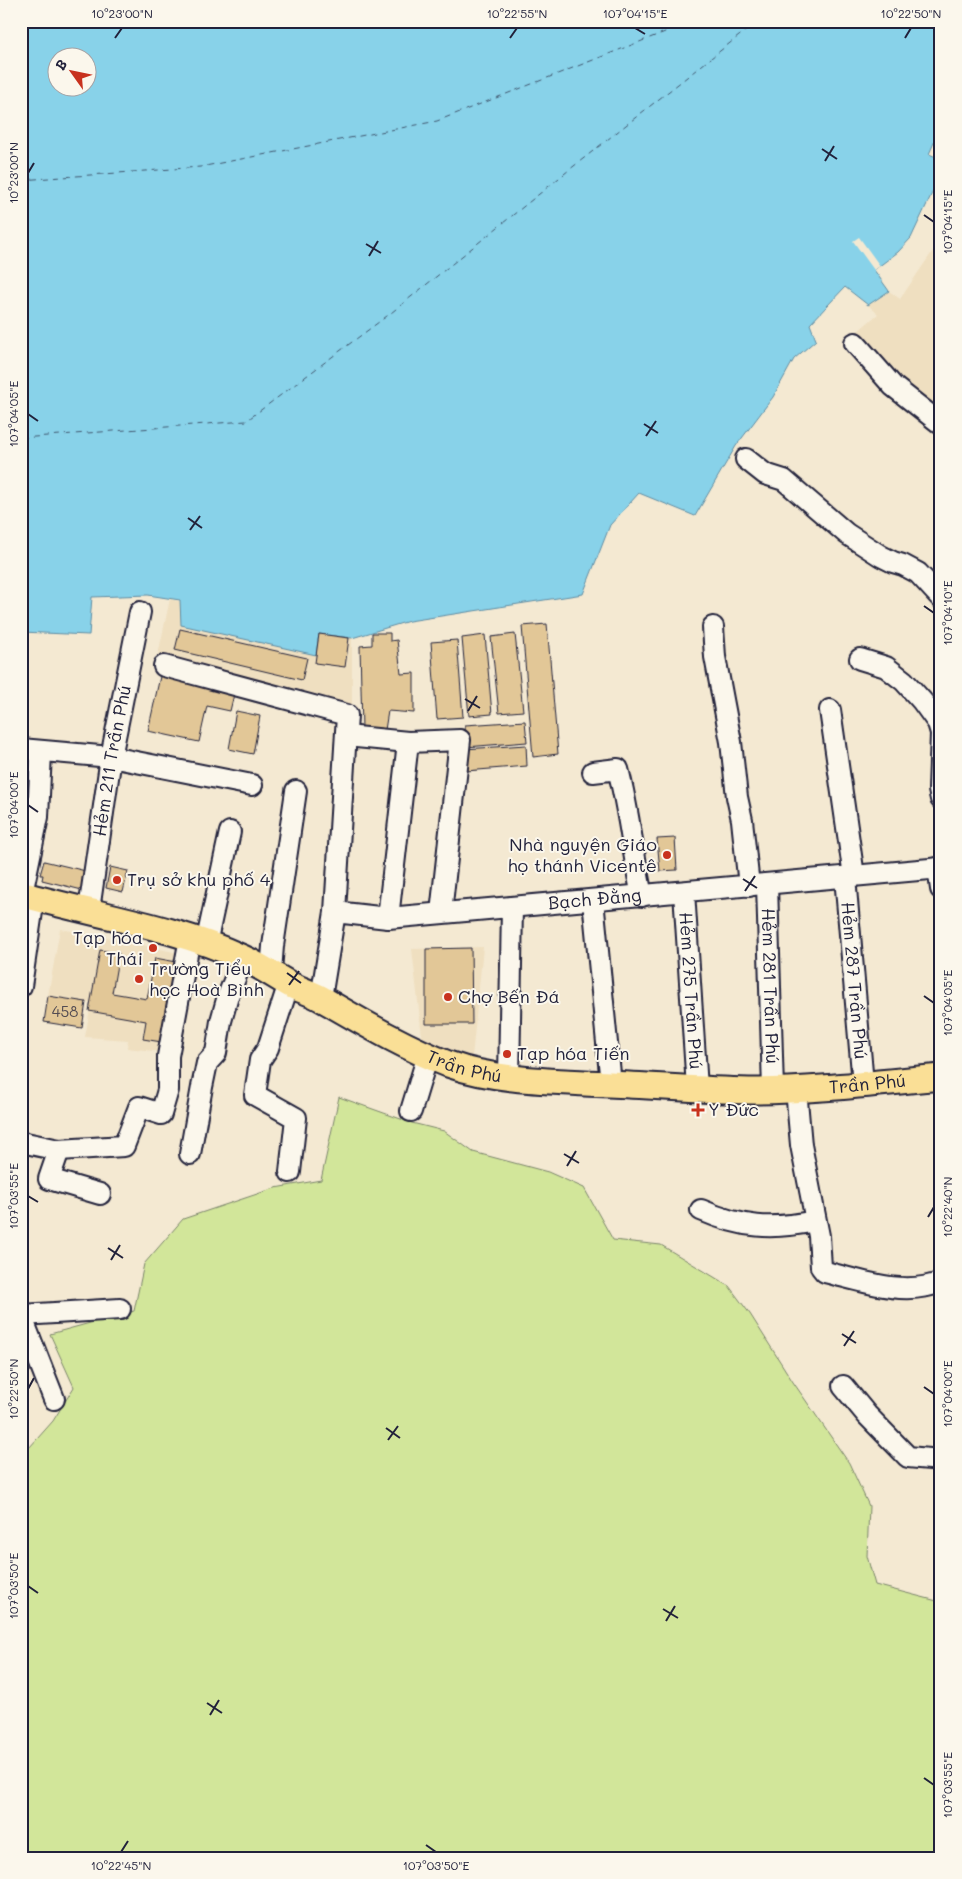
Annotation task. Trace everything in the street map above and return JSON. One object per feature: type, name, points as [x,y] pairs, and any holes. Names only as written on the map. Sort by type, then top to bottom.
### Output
[{"type":"main road","name":"Trần Phú","points":[[26,895],[89,910],[198,941],[244,958],[321,998],[367,1026],[402,1044],[448,1064],[496,1077],[749,1091],[941,1077]]},
{"type":"street","points":[[855,343],[893,386],[941,424]]},
{"type":"street","points":[[746,459],[765,474],[784,480],[847,534],[881,556],[918,573],[941,598]]},
{"type":"street","name":"Hẻm 211 Trần Phú","points":[[89,910],[111,758],[140,612]]},
{"type":"street","name":"Hẻm 281 Trần Phú","points":[[713,627],[715,657],[731,742],[737,797],[758,885],[785,1089],[800,1145],[819,1236],[821,1267],[826,1272],[890,1287],[914,1289],[941,1282]]},
{"type":"street","points":[[860,659],[886,667],[904,681],[938,723],[940,733],[939,790],[941,798]]},
{"type":"street","points":[[164,666],[347,715],[335,912],[321,998]]},
{"type":"street","name":"Hẻm 287 Trần Phú","points":[[830,710],[849,876],[863,1084]]},
{"type":"street","points":[[346,736],[408,742],[460,740],[441,913]]},
{"type":"street","points":[[388,918],[408,742]]},
{"type":"street","points":[[21,986],[26,895],[38,817],[31,751],[111,758],[252,785]]},
{"type":"street","points":[[594,772],[618,769],[626,800],[642,896]]},
{"type":"street","points":[[290,1172],[296,1118],[255,1095],[260,1060],[268,1048],[280,977],[273,946],[296,791]]},
{"type":"street","points":[[21,1142],[58,1150],[124,1146],[139,1107],[161,1114],[168,1090],[168,1056],[198,941],[230,832]]},
{"type":"street","points":[[939,868],[941,889]]},
{"type":"street","name":"Bạch Đằng","points":[[335,912],[388,918],[939,868]]},
{"type":"street","name":"Hẻm 275 Trần Phú","points":[[684,892],[697,1088]]},
{"type":"street","points":[[593,900],[611,1084]]},
{"type":"street","points":[[508,1078],[512,907]]},
{"type":"street","points":[[190,1154],[207,1063],[216,1053],[221,1021],[228,996],[244,958]]},
{"type":"street","points":[[411,1111],[428,1055]]},
{"type":"street","points":[[58,1150],[49,1179],[100,1194]]},
{"type":"street","points":[[701,1210],[737,1224],[758,1227],[784,1227],[815,1222]]},
{"type":"street","points":[[54,1400],[22,1315],[120,1308]]},
{"type":"street","points":[[843,1386],[867,1415],[908,1458],[941,1460]]},
{"type":"shaded area","points":[[941,236],[941,432],[865,366],[845,342],[878,314],[868,305],[889,291],[900,299],[937,245]]},
{"type":"shaded area","points":[[170,599],[319,634],[352,638],[352,719],[155,669]]},
{"type":"shaded area","name":"Trường Tiểu học Hoà Bình","points":[[60,929],[102,936],[187,955],[170,1053],[127,1048],[128,1040],[85,1037],[91,1003],[48,996]]},
{"type":"shaded area","name":"Chợ Bến Đá","points":[[483,947],[472,1057],[423,1045],[412,949]]},
{"type":"green space","points":[[339,1097],[412,1123],[444,1131],[473,1152],[548,1172],[584,1188],[613,1240],[661,1245],[729,1286],[750,1314],[793,1382],[849,1463],[869,1506],[867,1556],[875,1585],[941,1602],[941,1858],[21,1858],[21,1457],[53,1421],[74,1387],[50,1334],[134,1311],[144,1264],[183,1219],[275,1188],[321,1180]]},
{"type":"water","points":[[21,21],[941,21],[941,127],[929,154],[941,159],[941,174],[911,238],[898,252],[874,270],[889,291],[868,305],[845,287],[810,324],[816,340],[794,359],[773,397],[736,446],[695,516],[639,493],[610,525],[583,594],[409,621],[352,638],[319,634],[316,655],[181,625],[180,600],[148,595],[92,597],[89,635],[21,632]]},
{"type":"pier","points":[[859,237],[880,266],[874,270],[853,241]]},
{"type":"building","points":[[547,624],[558,754],[533,757],[522,626]]},
{"type":"building","points":[[180,629],[307,658],[302,680],[175,650]]},
{"type":"building","points":[[372,633],[390,633],[390,641],[397,640],[401,674],[414,673],[414,713],[388,711],[385,730],[362,729],[360,646],[372,645]]},
{"type":"building","points":[[319,634],[349,638],[345,667],[315,663]]},
{"type":"building","points":[[515,634],[523,711],[499,713],[491,637]]},
{"type":"building","points":[[485,635],[492,714],[469,716],[462,638]]},
{"type":"building","points":[[457,640],[463,717],[437,719],[431,642]]},
{"type":"building","points":[[161,672],[235,690],[230,711],[207,706],[199,742],[148,731]]},
{"type":"building","points":[[236,711],[260,716],[253,754],[229,749]]},
{"type":"building","points":[[525,721],[527,742],[466,747],[465,725]]},
{"type":"building","points":[[526,745],[527,766],[466,771],[465,749]]},
{"type":"building","name":"Nhà nguyện Giáo họ thánh Vicentê","points":[[675,838],[677,870],[660,871],[657,839]]},
{"type":"building","points":[[44,861],[90,872],[86,891],[42,880],[43,875],[40,875]]},
{"type":"building","name":"Trụ sở khu phố 4","points":[[110,867],[128,871],[123,892],[106,888]]},
{"type":"building","points":[[471,948],[472,1024],[426,1024],[426,949]]},
{"type":"building","points":[[100,950],[119,953],[112,993],[147,999],[155,958],[182,963],[168,1043],[143,1039],[146,1021],[89,1011]]},
{"type":"building","points":[[48,996],[86,1002],[82,1028],[44,1022]]},
{"type":"ferry route","points":[[21,180],[200,167],[437,121],[665,32],[685,21]]},
{"type":"ferry route","points":[[21,438],[246,421],[391,313],[758,21]]},
{"type":"place","name":"Nhà nguyện Giáo họ thánh Vicentê","points":[[667,855]]},
{"type":"place","name":"Trụ sở khu phố 4","points":[[117,880]]},
{"type":"place","name":"Tạp hóa Thái","points":[[153,948]]},
{"type":"place","name":"Trường Tiểu học Hoà Bình","points":[[139,979]]},
{"type":"place","name":"Chợ Bến Đá","points":[[448,997]]},
{"type":"place","name":"Tạp hóa Tiến","points":[[507,1054]]},
{"type":"place","name":"Y Đức","points":[[698,1110]]}]
